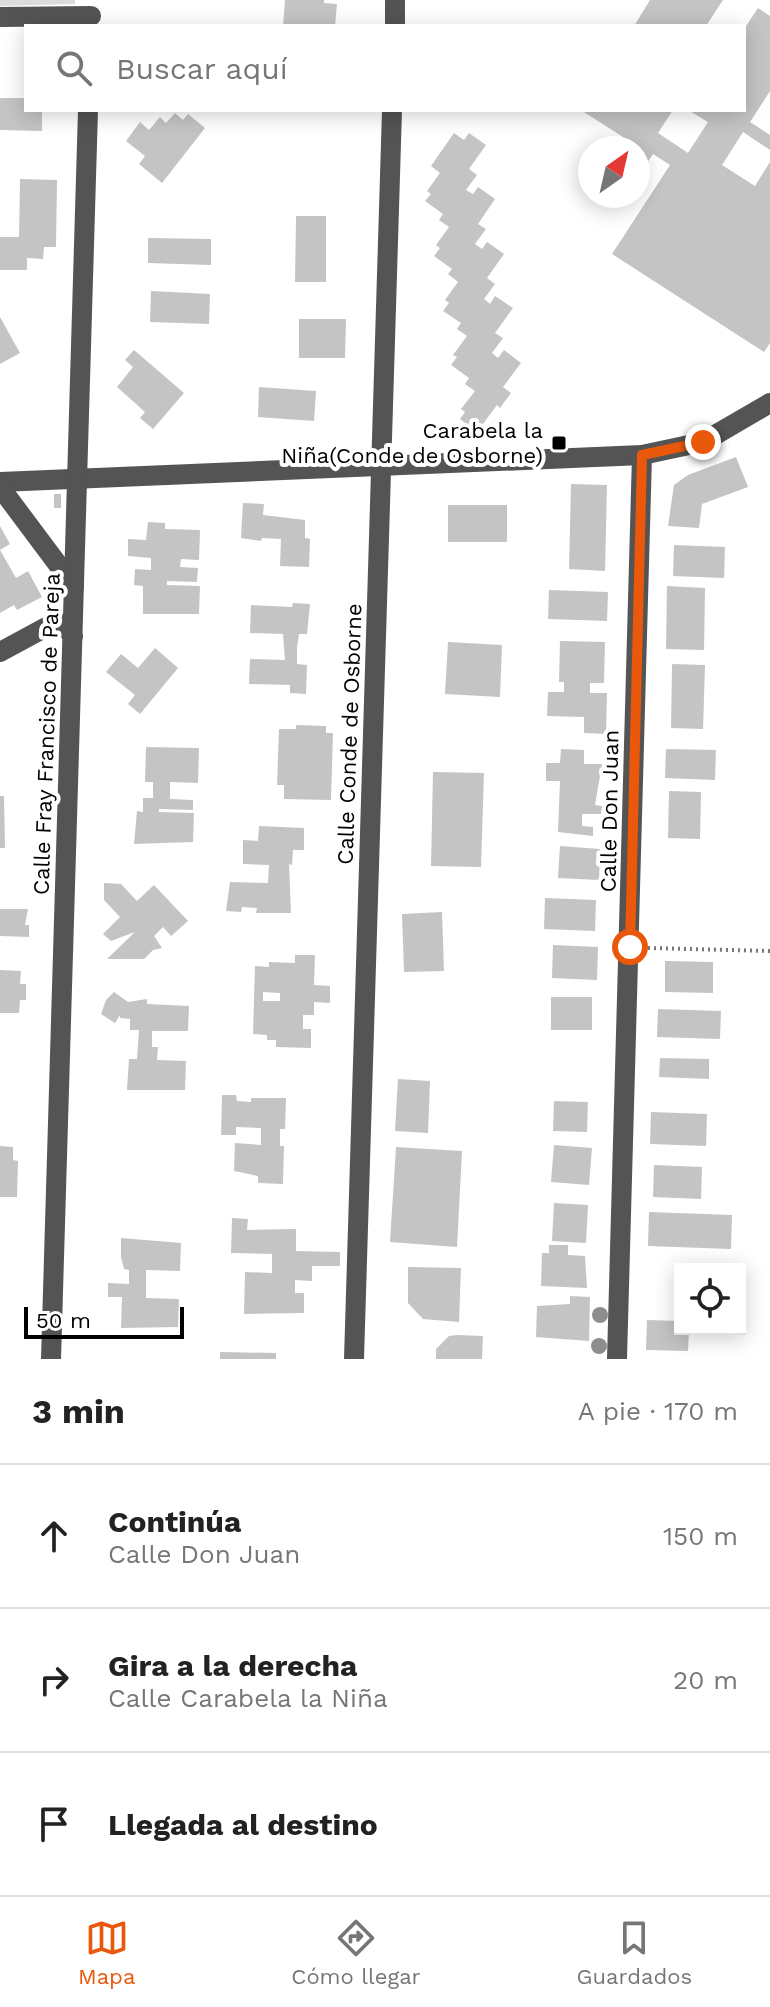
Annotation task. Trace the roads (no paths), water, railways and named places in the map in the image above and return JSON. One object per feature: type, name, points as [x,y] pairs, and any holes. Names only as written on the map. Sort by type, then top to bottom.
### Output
[{"type":"street","points":[[395,0],[395,24]]},
{"type":"street","points":[[0,17],[91,14]]},
{"type":"street","name":"Calle Fray Francisco de Pareja","points":[[51,1359],[88,112]]},
{"type":"street","name":"Calle Conde de Osborne","points":[[354,1359],[392,112]]},
{"type":"street","points":[[0,484],[77,478],[642,455],[703,442],[770,403]]},
{"type":"street","name":"Calle Don Juan","points":[[617,1359],[642,455]]},
{"type":"street","points":[[0,484],[74,586]]},
{"type":"street","points":[[0,652],[50,625],[63,624],[73,636]]},
{"type":"place","name":"Carabela la Niña(Conde de Osborne)","points":[[559,443]]}]
